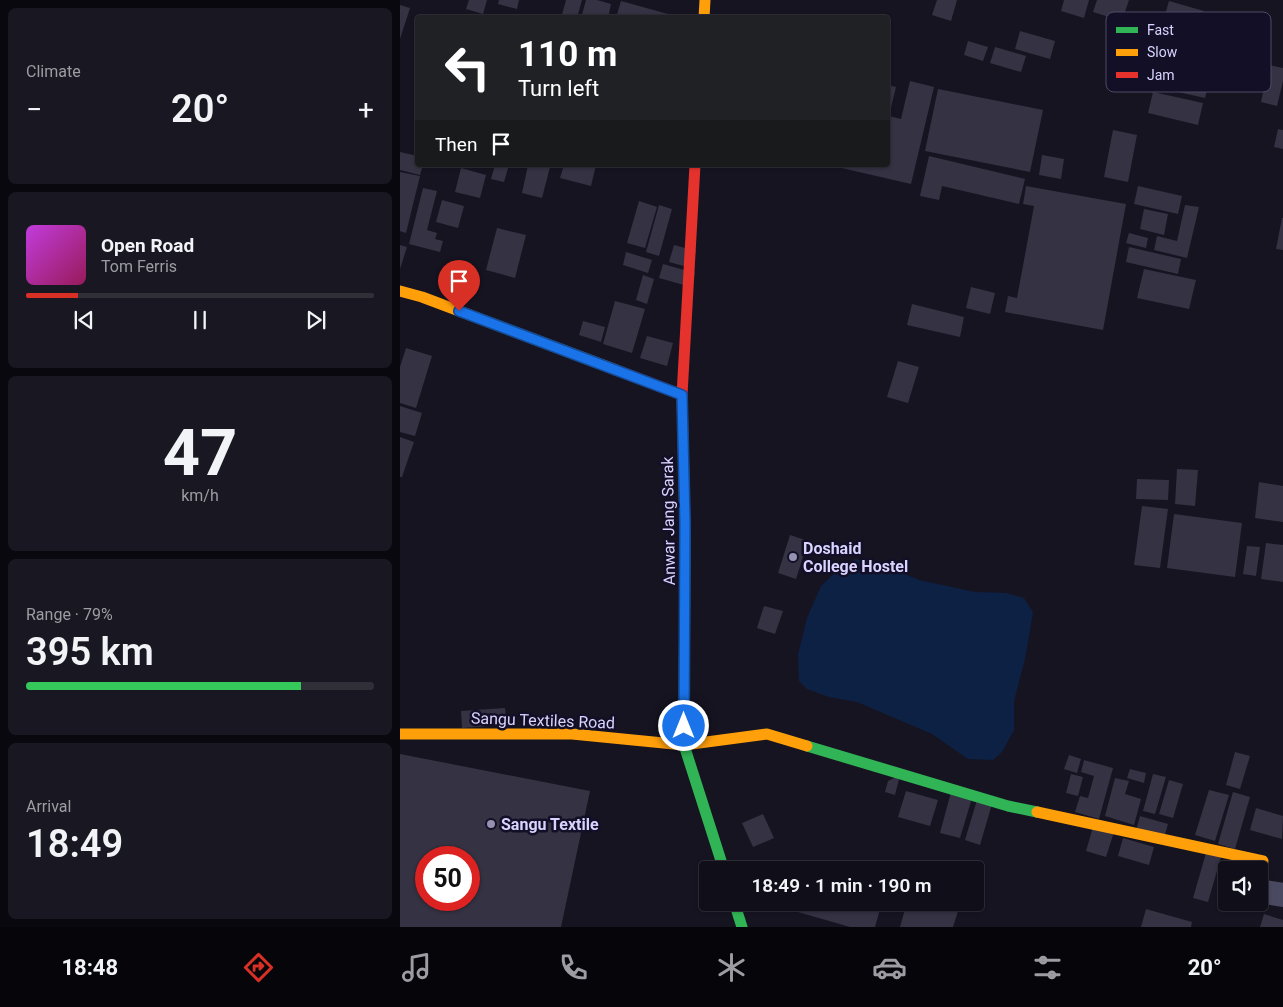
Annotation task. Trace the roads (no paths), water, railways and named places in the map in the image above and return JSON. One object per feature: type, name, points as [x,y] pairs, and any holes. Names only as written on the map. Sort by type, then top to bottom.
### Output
[{"type":"street","points":[[704,0],[704,15]]},
{"type":"street","name":"Anwar Jang Sarak","points":[[695,167],[682,395],[685,523],[684,745],[721,861]]},
{"type":"street","points":[[400,292],[422,297],[682,395]]},
{"type":"street","name":"Sangu Textiles Road","points":[[400,734],[572,734],[684,745],[767,734],[1008,806],[1264,861]]},
{"type":"street","points":[[1268,892],[1283,895]]},
{"type":"street","points":[[737,911],[742,927]]},
{"type":"water","points":[[855,559],[886,566],[919,580],[975,592],[1006,593],[1024,598],[1033,612],[1025,659],[1014,701],[1014,730],[1002,752],[993,760],[968,759],[932,734],[857,702],[829,697],[807,689],[799,681],[798,655],[807,618],[821,586],[839,569]]},
{"type":"place","name":"Doshaid College Hostel","points":[[793,557]]},
{"type":"place","name":"Sangu Textile","points":[[491,824]]}]
